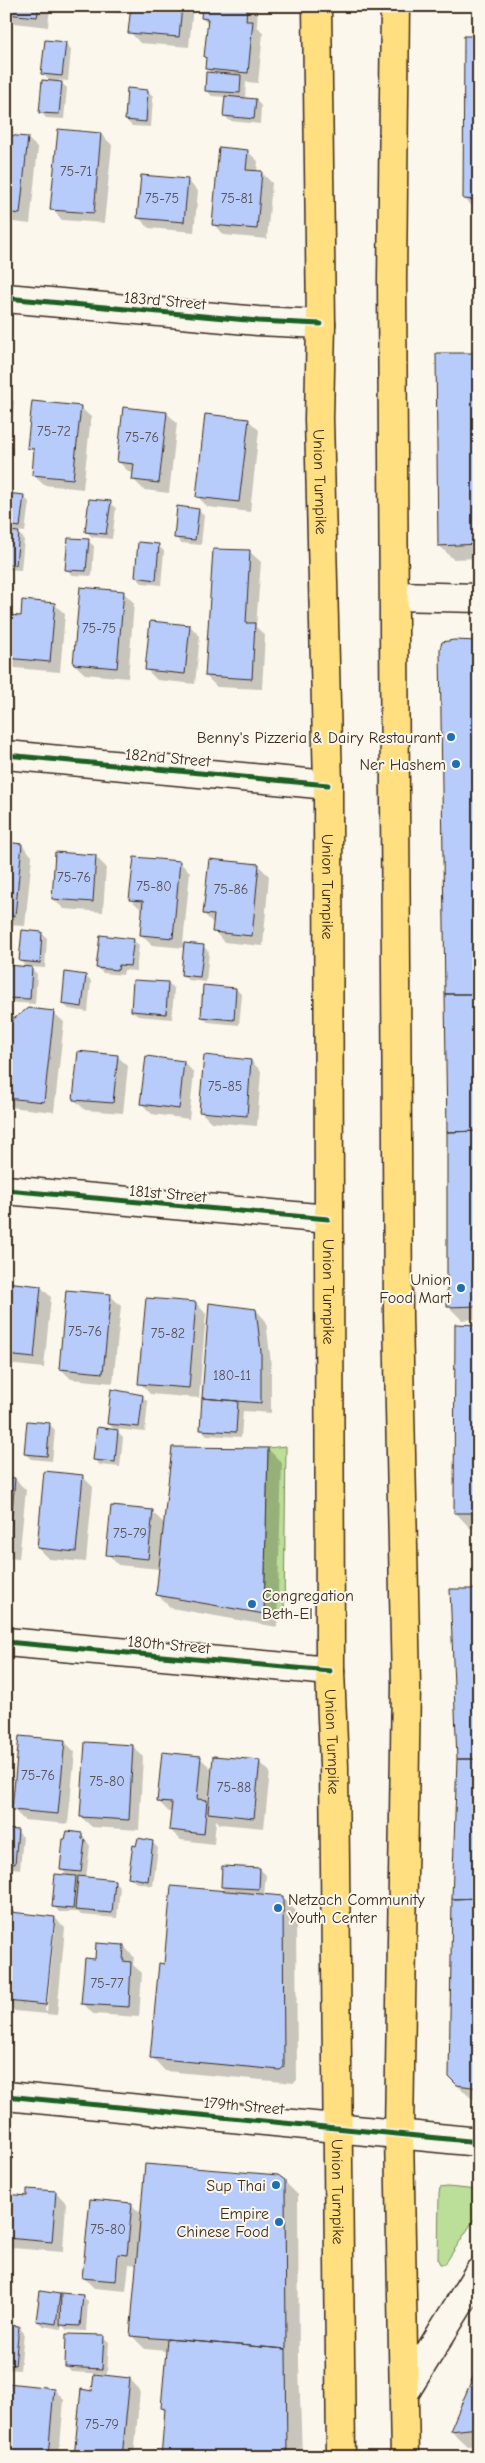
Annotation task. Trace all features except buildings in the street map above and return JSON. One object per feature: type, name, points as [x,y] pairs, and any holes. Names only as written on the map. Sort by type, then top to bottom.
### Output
[{"type":"main road","name":"Union Turnpike","points":[[317,6],[321,324],[319,419],[328,784],[330,1671],[334,1766],[341,2457]]},
{"type":"main road","points":[[395,6],[392,290],[398,1306],[406,1685],[399,2133],[405,2457]]},
{"type":"street","name":"183rd Street","points":[[6,298],[258,321],[321,324]]},
{"type":"street","points":[[395,596],[479,598]]},
{"type":"street","name":"182nd Street","points":[[6,754],[328,784]]},
{"type":"street","name":"181st Street","points":[[6,1190],[328,1220]]},
{"type":"street","name":"180th Street","points":[[6,1642],[330,1671]]},
{"type":"street","name":"179th Street","points":[[6,2096],[479,2142]]},
{"type":"street","points":[[405,2392],[479,2272]]},
{"type":"green space","points":[[286,1446],[284,1614],[264,1614],[268,1448]]},
{"type":"green space","points":[[440,2188],[479,2190],[479,2212],[445,2264],[440,2264],[438,2260],[439,2194]]},
{"type":"cycle path","points":[[6,298],[258,321],[321,324]]},
{"type":"cycle path","points":[[6,755],[328,785]]},
{"type":"cycle path","points":[[6,1190],[328,1219]]},
{"type":"cycle path","points":[[6,1642],[330,1671]]},
{"type":"cycle path","points":[[6,2096],[479,2142]]},
{"type":"place","name":"Benny's Pizzeria & Dairy Restaurant","points":[[451,737]]},
{"type":"place","name":"Ner Hashem","points":[[456,764]]},
{"type":"place","name":"Union Food Mart","points":[[461,1288]]},
{"type":"place","name":"Congregation Beth-El","points":[[252,1604]]},
{"type":"place","name":"Netzach Community Youth Center","points":[[278,1908]]},
{"type":"place","name":"Sup Thai","points":[[276,2185]]},
{"type":"place","name":"Empire Chinese Food","points":[[279,2222]]}]
